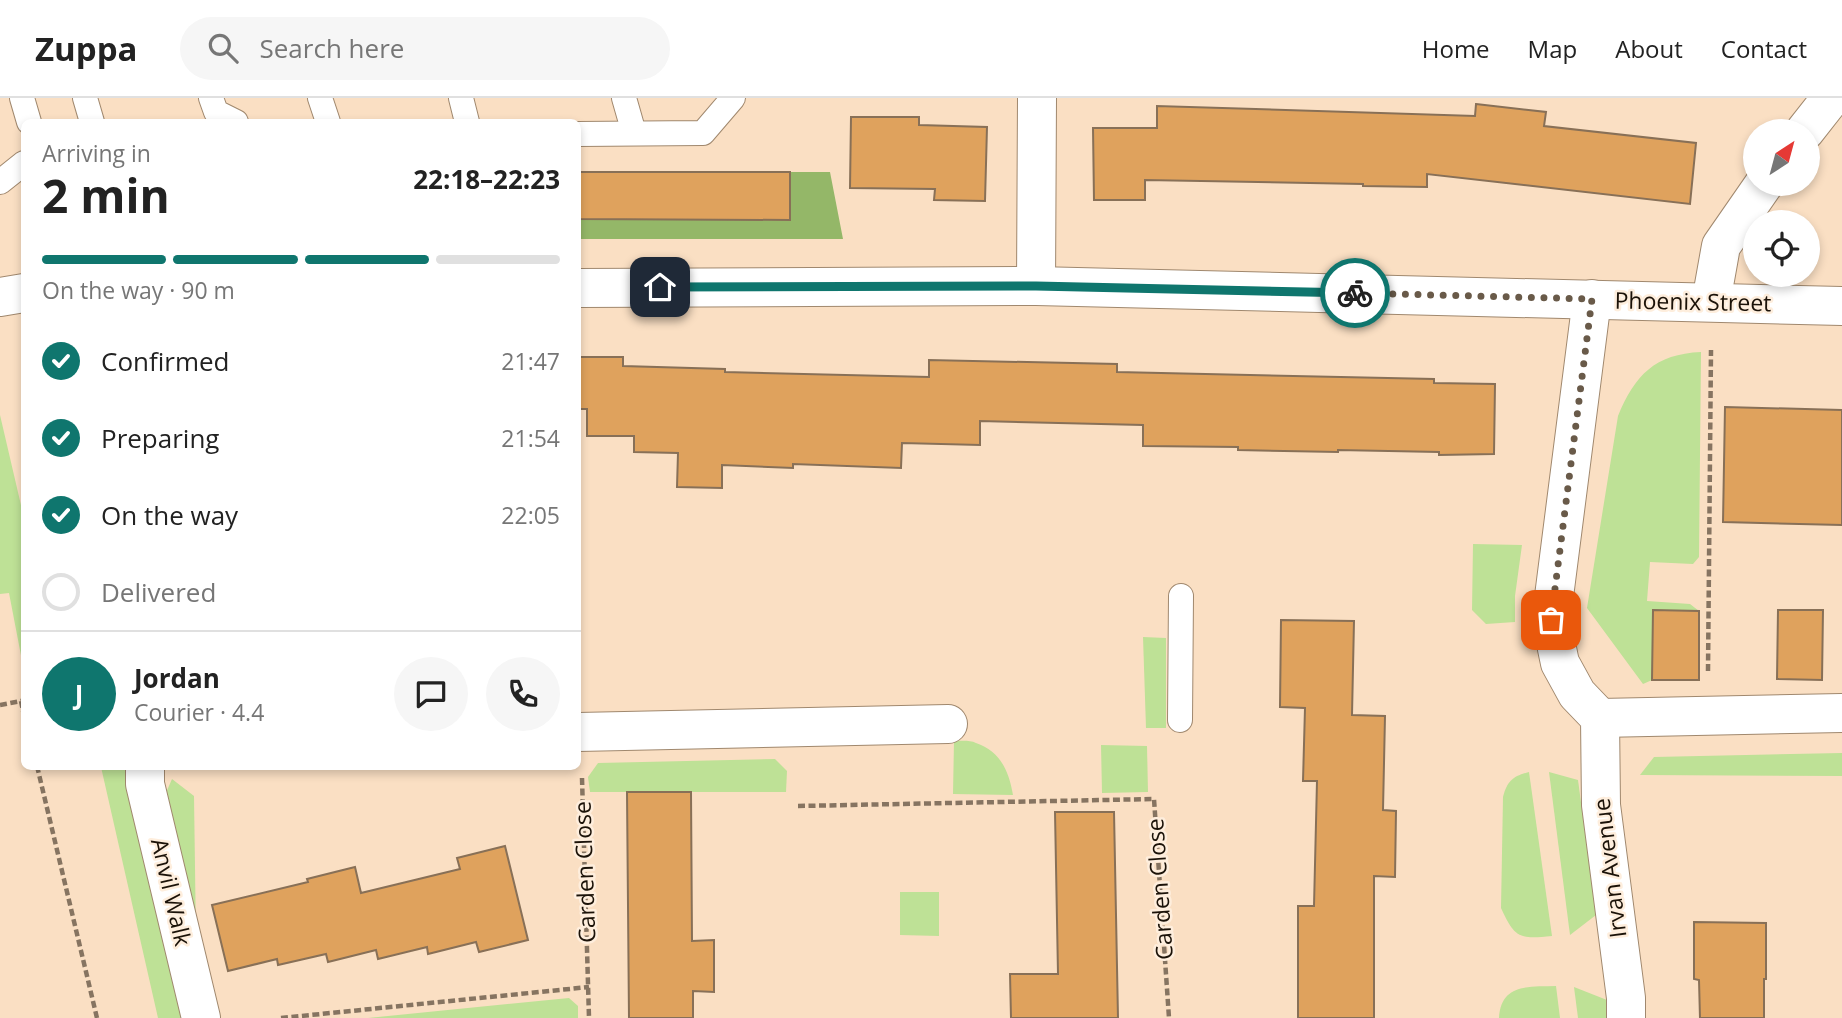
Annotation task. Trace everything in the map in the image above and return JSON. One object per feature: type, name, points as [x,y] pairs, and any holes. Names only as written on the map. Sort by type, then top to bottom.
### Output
[{"type":"street","points":[[1036,286],[1037,98]]},
{"type":"street","points":[[1814,119],[1831,98]]},
{"type":"street","points":[[1711,302],[1721,246],[1756,196]]},
{"type":"street","name":"Phoenix Street","points":[[581,288],[1036,286],[1842,306]]},
{"type":"street","points":[[1592,299],[1551,620],[1560,663],[1577,694],[1600,718],[1842,713]]},
{"type":"street","name":"Irvan Avenue","points":[[1600,718],[1601,805],[1626,998],[1626,1018]]},
{"type":"street","points":[[581,732],[948,724]]},
{"type":"street","name":"Anvil Walk","points":[[145,770],[145,784],[201,1018]]},
{"type":"lane","points":[[22,98],[28,119]]},
{"type":"lane","points":[[85,98],[91,119]]},
{"type":"lane","points":[[211,98],[216,112],[230,119]]},
{"type":"lane","points":[[320,98],[327,119]]},
{"type":"lane","points":[[461,98],[466,119]]},
{"type":"lane","points":[[625,98],[634,133]]},
{"type":"lane","points":[[581,134],[703,133],[733,98]]},
{"type":"lane","points":[[0,182],[21,165]]},
{"type":"lane","points":[[1180,720],[1181,596]]},
{"type":"path","points":[[1708,674],[1711,342]]},
{"type":"path","points":[[0,705],[21,701]]},
{"type":"path","points":[[38,770],[97,1018]]},
{"type":"path","name":"Carden Close","points":[[581,770],[589,1018]]},
{"type":"path","name":"Carden Close","points":[[798,806],[1154,799],[1169,1018]]},
{"type":"path","points":[[281,1018],[589,987]]},
{"type":"green space","points":[[790,172],[830,172],[843,239],[581,239],[581,219],[790,220]]},
{"type":"green space","points":[[1701,352],[1699,557],[1693,564],[1650,562],[1647,601],[1690,604],[1699,611],[1653,610],[1652,680],[1643,684],[1587,608],[1618,416],[1632,389],[1649,369],[1671,357]]},
{"type":"green space","points":[[0,415],[21,505],[21,655],[9,593],[0,594]]},
{"type":"green space","points":[[1473,544],[1522,545],[1515,596],[1515,622],[1486,624],[1472,610]]},
{"type":"green space","points":[[1143,637],[1166,638],[1166,728],[1146,728]]},
{"type":"green space","points":[[954,741],[974,742],[991,751],[1006,770],[1013,795],[953,794]]},
{"type":"green space","points":[[1101,745],[1147,746],[1148,792],[1102,793]]},
{"type":"green space","points":[[1842,753],[1842,776],[1640,775],[1654,757]]},
{"type":"green space","points":[[775,759],[787,771],[786,792],[590,792],[588,777],[598,763]]},
{"type":"green space","points":[[102,770],[126,770],[188,1018],[158,1018]]},
{"type":"green space","points":[[1529,772],[1552,936],[1520,935],[1510,926],[1501,908],[1503,797],[1512,780]]},
{"type":"green space","points":[[1549,772],[1578,780],[1596,915],[1570,935]]},
{"type":"green space","points":[[172,779],[194,796],[196,939],[165,795]]},
{"type":"green space","points":[[900,892],[939,892],[939,936],[900,935]]},
{"type":"green space","points":[[1556,986],[1560,1018],[1499,1018],[1505,998],[1518,989]]},
{"type":"green space","points":[[1574,987],[1607,1000],[1608,1018],[1578,1018]]},
{"type":"green space","points":[[569,998],[578,1006],[578,1018],[368,1018]]},
{"type":"building","points":[[1476,104],[1546,112],[1544,126],[1696,143],[1690,204],[1427,174],[1427,187],[1145,180],[1145,200],[1094,200],[1093,128],[1157,128],[1157,106],[1475,116]]},
{"type":"building","points":[[851,117],[919,117],[919,125],[987,127],[985,201],[934,200],[935,189],[850,188]]},
{"type":"building","points":[[581,172],[790,172],[790,220],[581,219]]},
{"type":"building","points":[[581,357],[623,357],[623,366],[725,369],[725,372],[929,377],[929,360],[1117,364],[1117,372],[1434,379],[1434,383],[1495,384],[1494,454],[1439,455],[1439,452],[1143,446],[1143,425],[980,421],[980,445],[902,443],[901,468],[793,464],[793,468],[722,465],[722,488],[677,487],[678,453],[634,452],[634,436],[587,436],[587,409],[581,409]]},
{"type":"building","points":[[1725,407],[1842,410],[1842,525],[1723,522]]},
{"type":"building","points":[[1653,610],[1699,611],[1699,680],[1652,680]]},
{"type":"building","points":[[1778,610],[1823,610],[1822,680],[1777,679]]},
{"type":"building","points":[[1281,620],[1354,621],[1352,715],[1385,716],[1383,810],[1396,811],[1395,877],[1374,876],[1374,1018],[1298,1018],[1298,906],[1314,906],[1317,781],[1303,781],[1305,708],[1280,707]]},
{"type":"building","points":[[627,792],[691,792],[692,941],[714,940],[714,992],[693,991],[693,1018],[629,1018]]},
{"type":"building","points":[[1055,812],[1114,812],[1118,1018],[1011,1018],[1010,974],[1058,974]]},
{"type":"building","points":[[505,846],[528,940],[479,952],[476,942],[428,954],[427,947],[378,959],[376,950],[328,962],[326,954],[278,965],[277,959],[228,971],[212,905],[308,882],[307,879],[355,867],[361,893],[460,869],[457,858]]},
{"type":"building","points":[[1694,922],[1766,923],[1764,1018],[1700,1018],[1699,980],[1694,979]]},
{"type":"way so far","points":[[1355,293],[1592,299],[1551,620]]},
{"type":"route","points":[[660,287],[1036,286],[1355,293]]}]
